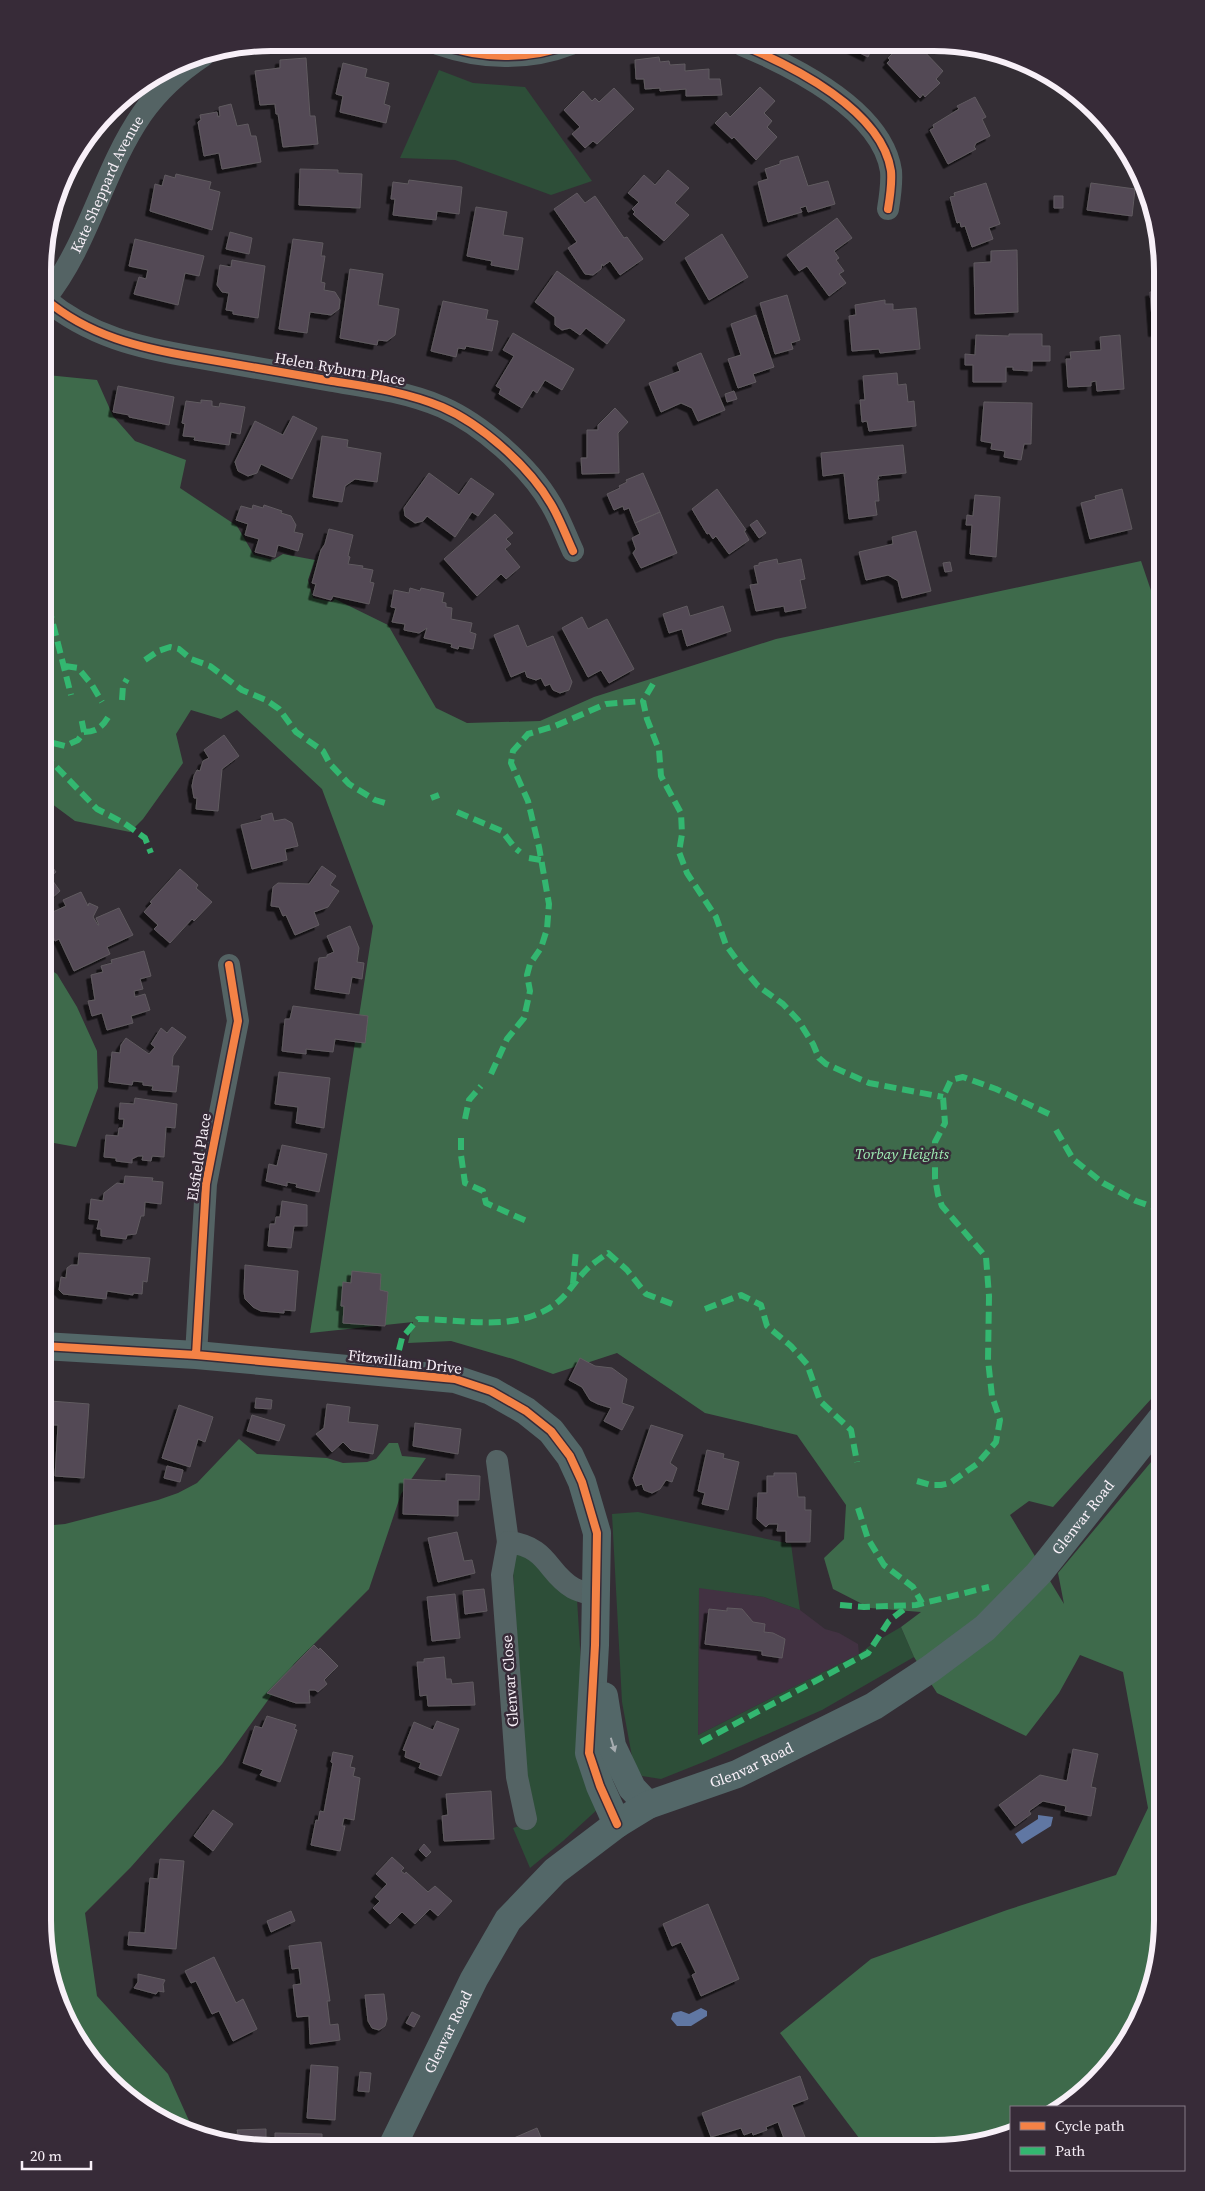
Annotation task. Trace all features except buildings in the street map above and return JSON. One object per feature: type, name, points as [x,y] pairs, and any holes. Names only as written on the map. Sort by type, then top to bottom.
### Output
[{"type":"street","points":[[469,51],[482,54],[515,56],[548,51]]},
{"type":"street","points":[[754,51],[812,79],[858,114],[875,133],[890,170],[891,192],[888,209]]},
{"type":"street","name":"Kate Sheppard Avenue","points":[[51,290],[74,254],[125,143],[142,114],[171,81],[188,68]]},
{"type":"street","name":"Helen Ryburn Place","points":[[51,305],[80,324],[130,344],[156,351],[366,387],[418,398],[442,407],[462,417],[491,438],[528,474],[550,503],[573,551]]},
{"type":"street","name":"Elsfield Place","points":[[196,1355],[206,1184],[238,1020],[229,965]]},
{"type":"street","name":"Fitzwilliam Drive","points":[[51,1346],[196,1355],[455,1379],[491,1391],[526,1411],[550,1431],[570,1456],[582,1482],[597,1533],[595,1645],[589,1752],[600,1786],[617,1824]]},
{"type":"street","name":"Glenvar Road","points":[[395,2140],[474,1979],[508,1920],[555,1871],[617,1824],[648,1805],[745,1770],[874,1706],[930,1669],[985,1628],[1038,1573],[1154,1428]]},
{"type":"street","name":"Glenvar Close","points":[[497,1462],[508,1542],[502,1575],[517,1777],[526,1819]]},
{"type":"street","points":[[508,1542],[519,1544],[540,1554],[574,1588],[596,1595]]},
{"type":"street","name":"Fitzwilliam Drive","points":[[595,1645],[612,1746],[632,1788],[648,1805]]},
{"type":"shaded area","points":[[699,1587],[764,1597],[800,1610],[825,1629],[839,1633],[858,1644],[859,1654],[698,1735]]},
{"type":"green space","points":[[439,70],[473,83],[525,87],[592,181],[551,195],[455,160],[400,158]]},
{"type":"green space","name":"Torbay Heights","points":[[51,375],[97,380],[113,416],[135,441],[186,460],[180,488],[237,526],[254,555],[273,560],[283,554],[315,560],[308,580],[313,598],[332,602],[335,599],[388,625],[436,708],[467,723],[540,721],[594,697],[776,639],[1141,561],[1154,599],[1154,1396],[1053,1507],[1029,1501],[1010,1515],[1064,1604],[1058,1573],[1154,1459],[1154,1919],[1150,1962],[1142,1990],[1131,2017],[1117,2042],[1099,2065],[1079,2085],[1056,2103],[1051,2106],[1010,2106],[1010,2126],[976,2136],[933,2140],[858,2140],[859,2138],[780,2033],[871,1959],[1007,1910],[1116,1875],[1148,1808],[1123,1672],[1080,1655],[1059,1693],[1026,1736],[937,1693],[914,1657],[901,1627],[921,1612],[870,1608],[833,1589],[824,1558],[844,1539],[846,1505],[797,1435],[705,1413],[617,1353],[553,1374],[513,1359],[451,1341],[408,1343],[413,1322],[310,1333],[373,926],[322,789],[237,710],[221,719],[191,710],[176,734],[183,763],[143,819],[130,832],[75,821],[51,803]]},
{"type":"green space","points":[[51,970],[57,974],[77,1007],[97,1051],[98,1088],[76,1147],[51,1142]]},
{"type":"green space","points":[[239,1439],[257,1454],[327,1458],[343,1463],[367,1462],[376,1459],[389,1443],[398,1443],[402,1456],[426,1458],[401,1494],[369,1589],[294,1664],[222,1764],[131,1867],[85,1913],[97,1996],[168,2074],[191,2124],[149,2103],[126,2085],[106,2065],[88,2042],[74,2017],[63,1990],[55,1962],[51,1919],[51,1525],[65,1524],[158,1500],[178,1493],[197,1483]]},
{"type":"green space","points":[[638,1512],[791,1544],[800,1610],[764,1597],[699,1588],[698,1735],[859,1654],[901,1627],[914,1657],[822,1710],[706,1761],[661,1779],[642,1776],[633,1762],[622,1702],[612,1514]]},
{"type":"green space","points":[[512,1553],[530,1556],[577,1599],[584,1714],[600,1807],[530,1868],[513,1828],[534,1821],[525,1779]]},
{"type":"water","points":[[1038,1815],[1053,1817],[1051,1826],[1022,1844],[1015,1834],[1038,1819]]},
{"type":"water","points":[[701,2008],[707,2011],[707,2016],[691,2026],[677,2026],[671,2019],[673,2013],[681,2011],[689,2014]]},
{"type":"marked path","points":[[51,616],[71,695]]},
{"type":"marked path","points":[[145,660],[158,651],[170,647],[179,649],[191,659],[210,666],[242,690],[266,700],[279,709],[296,732],[323,751],[330,764],[349,784],[375,800],[385,803]]},
{"type":"marked path","points":[[65,666],[78,668],[92,685],[102,702]]},
{"type":"marked path","points":[[122,700],[123,686],[127,679]]},
{"type":"marked path","points":[[653,684],[643,701],[647,719],[659,750],[661,776],[681,813],[682,834],[679,852],[687,873],[716,917],[726,945],[758,986],[783,1004],[798,1020],[813,1044],[819,1058],[826,1064],[869,1083],[943,1097]]},
{"type":"marked path","points":[[491,1074],[507,1039],[524,1018],[530,991],[527,975],[530,964],[541,948],[547,929],[549,904],[539,847],[528,801],[511,763],[513,751],[528,734],[555,726],[606,704],[643,701]]},
{"type":"marked path","points":[[84,732],[100,728],[110,714]]},
{"type":"marked path","points":[[53,743],[65,746],[78,740],[84,732],[81,717]]},
{"type":"marked path","points":[[51,761],[97,809],[124,823],[145,838],[151,853]]},
{"type":"marked path","points":[[431,798],[439,795]]},
{"type":"marked path","points":[[457,812],[502,831],[520,852]]},
{"type":"marked path","points":[[529,858],[541,860]]},
{"type":"marked path","points":[[917,1481],[931,1485],[950,1483],[977,1464],[996,1442],[1000,1420],[992,1396],[988,1360],[989,1296],[986,1257],[942,1206],[938,1195],[935,1178],[935,1142],[945,1123],[943,1097],[951,1080],[963,1077],[996,1089],[1049,1114]]},
{"type":"marked path","points":[[465,1119],[469,1100],[481,1086]]},
{"type":"marked path","points":[[1056,1130],[1073,1159],[1103,1183],[1136,1201],[1154,1207]]},
{"type":"marked path","points":[[461,1138],[461,1155],[465,1183],[483,1191],[486,1203],[529,1222]]},
{"type":"marked path","points":[[573,1284],[576,1250]]},
{"type":"marked path","points":[[399,1350],[402,1338],[418,1319],[473,1322],[509,1321],[527,1318],[544,1311],[559,1301],[587,1269],[608,1253],[627,1270],[646,1294],[675,1305]]},
{"type":"marked path","points":[[705,1309],[741,1295],[761,1305],[767,1326],[791,1346],[807,1364],[820,1401],[851,1430],[857,1462]]},
{"type":"marked path","points":[[858,1508],[868,1539],[884,1565],[913,1587],[922,1603]]},
{"type":"marked path","points":[[840,1605],[864,1607],[916,1605],[989,1587]]},
{"type":"marked path","points":[[701,1742],[868,1653],[889,1621],[908,1606]]},
{"type":"cycle path","points":[[462,51],[504,56],[546,51]]},
{"type":"cycle path","points":[[755,51],[809,78],[832,93],[853,110],[871,129],[884,149],[891,171],[888,209]]},
{"type":"cycle path","points":[[51,304],[62,312],[97,331],[135,344],[174,353],[388,391],[415,397],[457,414],[488,435],[530,475],[554,510],[573,551]]},
{"type":"cycle path","points":[[196,1355],[206,1184],[238,1021],[229,965]]},
{"type":"cycle path","points":[[51,1346],[196,1355],[455,1379],[491,1391],[526,1411],[551,1431],[570,1456],[582,1482],[597,1533],[595,1645],[589,1753],[600,1786],[617,1824]]}]
